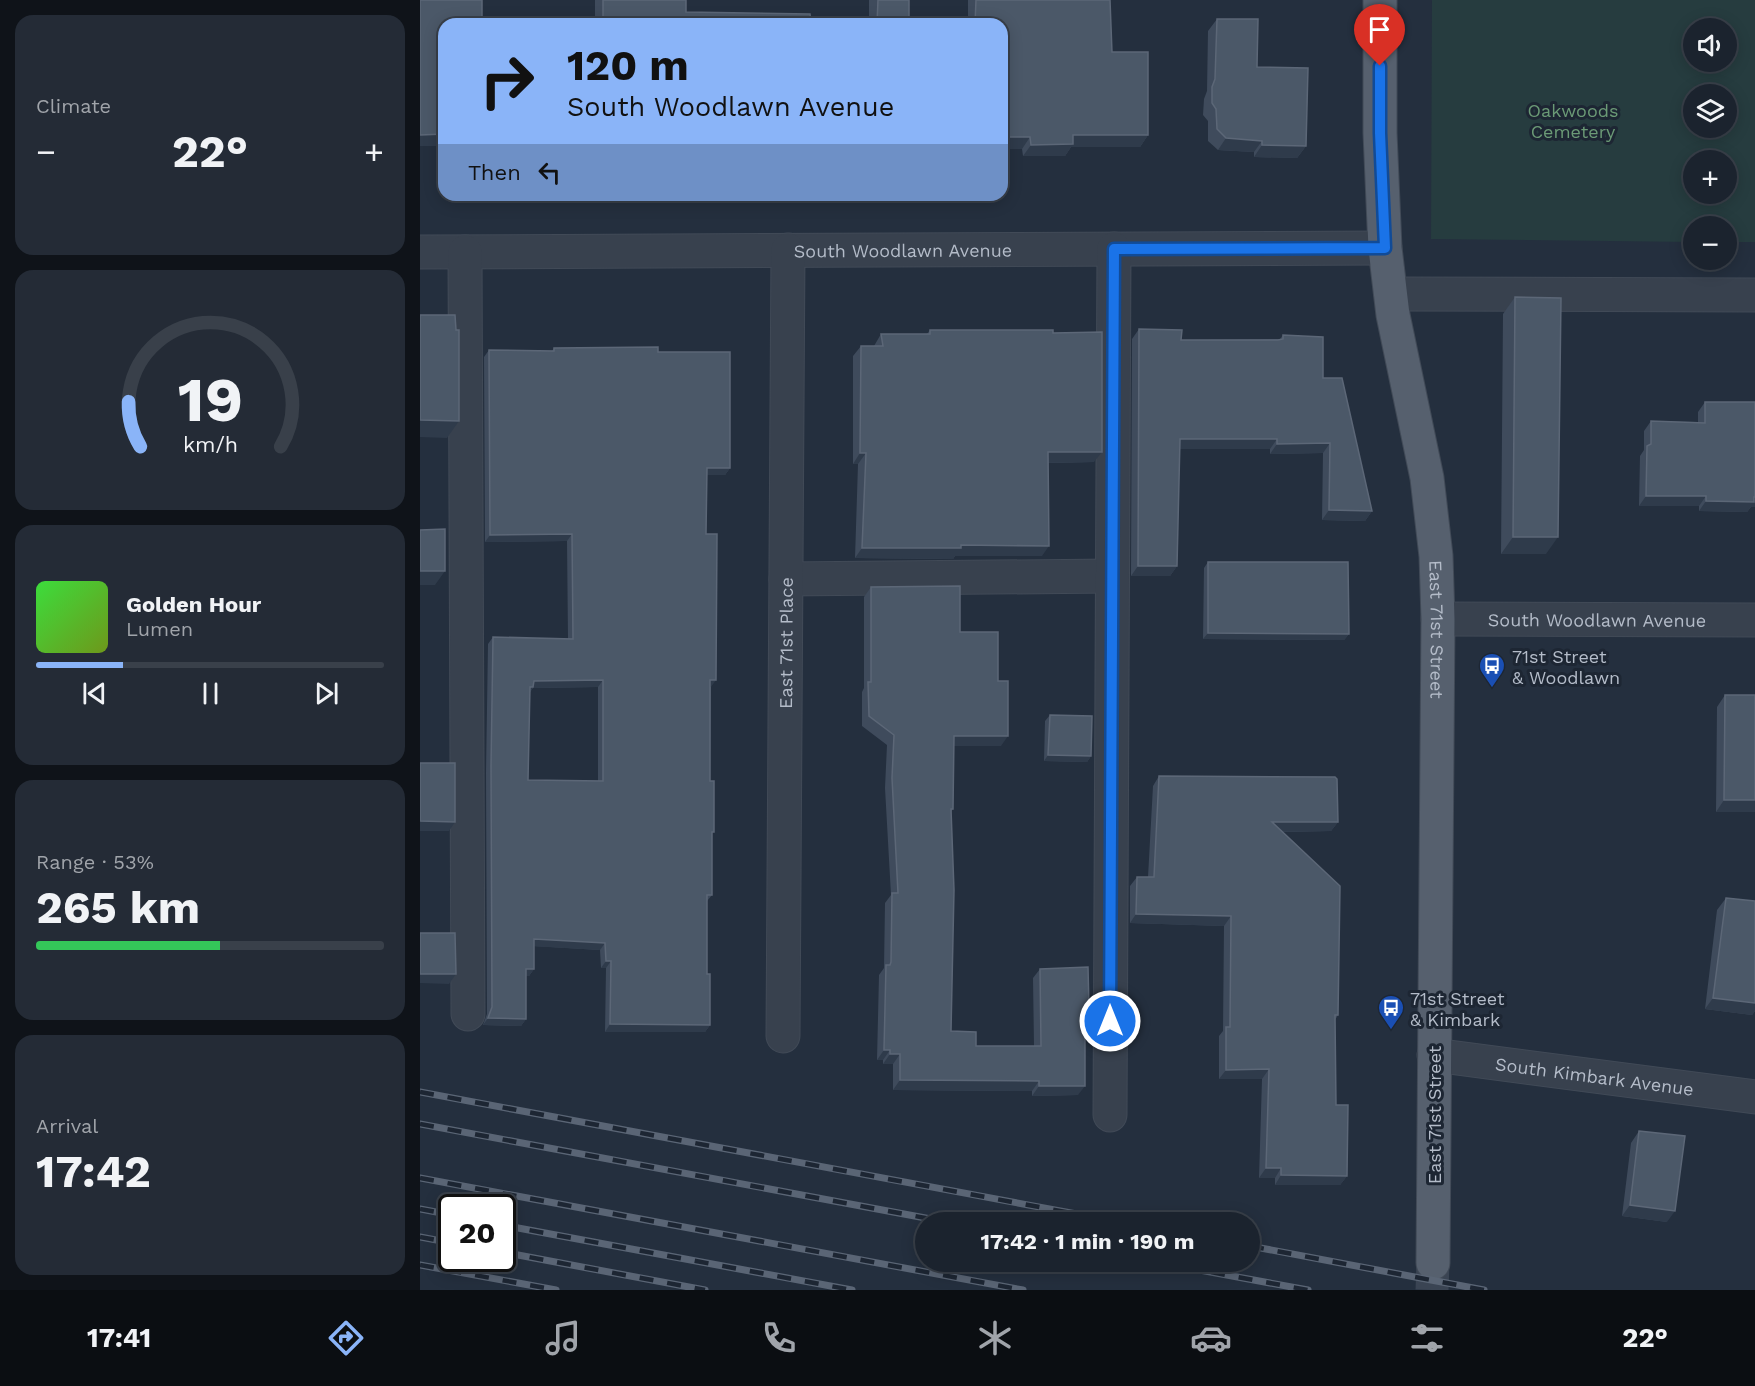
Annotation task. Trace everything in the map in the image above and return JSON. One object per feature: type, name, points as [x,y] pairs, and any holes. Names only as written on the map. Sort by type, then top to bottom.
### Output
[{"type":"main road","name":"East 71st Street","points":[[1380,0],[1380,133],[1385,248],[1393,315],[1426,478],[1436,556],[1438,619],[1433,1263]]},
{"type":"street","name":"South Woodlawn Avenue","points":[[420,252],[1385,248]]},
{"type":"street","points":[[1110,1115],[1114,249]]},
{"type":"street","name":"East 71st Place","points":[[783,1036],[788,250]]},
{"type":"street","points":[[465,252],[468,1014]]},
{"type":"street","points":[[1391,294],[1755,295]]},
{"type":"street","points":[[786,579],[1112,576]]},
{"type":"street","name":"South Woodlawn Avenue","points":[[1438,619],[1755,620]]},
{"type":"street","name":"South Kimbark Avenue","points":[[1434,1055],[1755,1097]]},
{"type":"green space","name":"Oakwoods Cemetery","points":[[1432,0],[1755,0],[1755,242],[1737,242],[1737,216],[1683,216],[1683,242],[1431,239]]},
{"type":"building","points":[[420,0],[482,0],[482,18],[438,18],[438,134],[420,135]]},
{"type":"building","points":[[603,0],[686,0],[686,12],[810,14],[810,18],[603,18]]},
{"type":"building","points":[[878,0],[909,0],[909,18],[877,18]]},
{"type":"building","points":[[976,0],[1110,0],[1112,52],[1148,52],[1148,135],[1073,135],[1073,144],[1031,145],[1030,137],[1008,137],[1008,18],[975,18]]},
{"type":"building","points":[[1217,19],[1258,19],[1257,67],[1308,68],[1306,146],[1262,145],[1262,141],[1226,138],[1217,129],[1216,109],[1212,103],[1212,87],[1215,79]]},
{"type":"building","points":[[1515,297],[1561,298],[1558,537],[1513,537]]},
{"type":"building","points":[[420,315],[455,315],[456,330],[459,330],[459,421],[420,420]]},
{"type":"building","points":[[1139,329],[1182,330],[1181,340],[1278,340],[1283,339],[1283,335],[1323,337],[1323,378],[1342,378],[1372,511],[1329,510],[1330,443],[1277,444],[1277,439],[1180,439],[1177,566],[1138,566]]},
{"type":"building","points":[[930,330],[1102,332],[1102,452],[1048,452],[1049,546],[961,545],[961,548],[862,548],[866,453],[860,453],[861,346],[883,346],[881,334],[930,334]]},
{"type":"building","points":[[658,347],[658,352],[730,352],[730,468],[707,468],[706,534],[717,534],[716,680],[710,680],[710,781],[714,781],[714,832],[712,832],[712,895],[707,895],[707,974],[710,974],[710,1025],[610,1024],[611,961],[606,961],[605,943],[534,939],[534,969],[526,969],[526,1019],[488,1018],[492,1007],[493,637],[573,639],[572,534],[490,535],[489,350],[554,351],[554,348]],"holes":[[[603,680],[603,781],[528,780],[530,687],[533,687],[534,681]]]},
{"type":"building","points":[[1705,402],[1755,402],[1754,502],[1706,501],[1706,496],[1646,496],[1647,446],[1651,444],[1651,421],[1705,423]]},
{"type":"building","points":[[445,529],[445,571],[420,571],[420,530]]},
{"type":"building","points":[[1208,562],[1348,562],[1349,634],[1208,633]]},
{"type":"building","points":[[960,586],[960,632],[998,632],[998,681],[1008,681],[1008,736],[954,736],[953,809],[951,809],[954,890],[951,1031],[976,1032],[976,1046],[1041,1046],[1040,969],[1088,967],[1089,1009],[1085,1009],[1085,1086],[1039,1086],[1039,1081],[900,1080],[900,1054],[890,1054],[890,1050],[884,1050],[886,965],[890,965],[891,962],[892,893],[898,893],[892,778],[894,735],[869,716],[871,587]]},
{"type":"building","points":[[1725,695],[1755,695],[1755,800],[1724,800]]},
{"type":"building","points":[[1050,715],[1092,716],[1091,756],[1048,755]]},
{"type":"building","points":[[420,763],[455,763],[455,822],[420,821]]},
{"type":"building","points":[[1159,776],[1335,777],[1337,779],[1338,822],[1272,822],[1340,886],[1338,1015],[1335,1015],[1336,1105],[1348,1105],[1347,1176],[1281,1175],[1281,1168],[1266,1168],[1269,1069],[1226,1070],[1226,1027],[1230,1027],[1231,916],[1136,914],[1137,877],[1154,877]]},
{"type":"building","points":[[1726,898],[1755,901],[1755,1003],[1713,998]]},
{"type":"building","points":[[420,933],[455,933],[456,974],[420,974]]},
{"type":"building","points":[[1639,1131],[1685,1136],[1675,1211],[1630,1205]]},
{"type":"tunnel","points":[[1432,1290],[1433,1263]]},
{"type":"railway","points":[[420,1092],[1066,1212]]},
{"type":"railway","points":[[420,1124],[915,1216]]},
{"type":"railway","points":[[420,1178],[1023,1290]]},
{"type":"railway","points":[[420,1209],[438,1212]]},
{"type":"railway","points":[[516,1228],[852,1290]]},
{"type":"railway","points":[[420,1237],[438,1240]]},
{"type":"railway","points":[[1260,1248],[1484,1290]]},
{"type":"railway","points":[[516,1255],[705,1290]]},
{"type":"railway","points":[[420,1265],[556,1290]]},
{"type":"railway","points":[[1210,1272],[1308,1290]]},
{"type":"place","name":"71st Street & Woodlawn","points":[[1492,689]]},
{"type":"place","name":"71st Street & Kimbark","points":[[1391,1031]]},
{"type":"route","points":[[1110,1021],[1114,249],[1385,248],[1380,133],[1380,66]]}]
